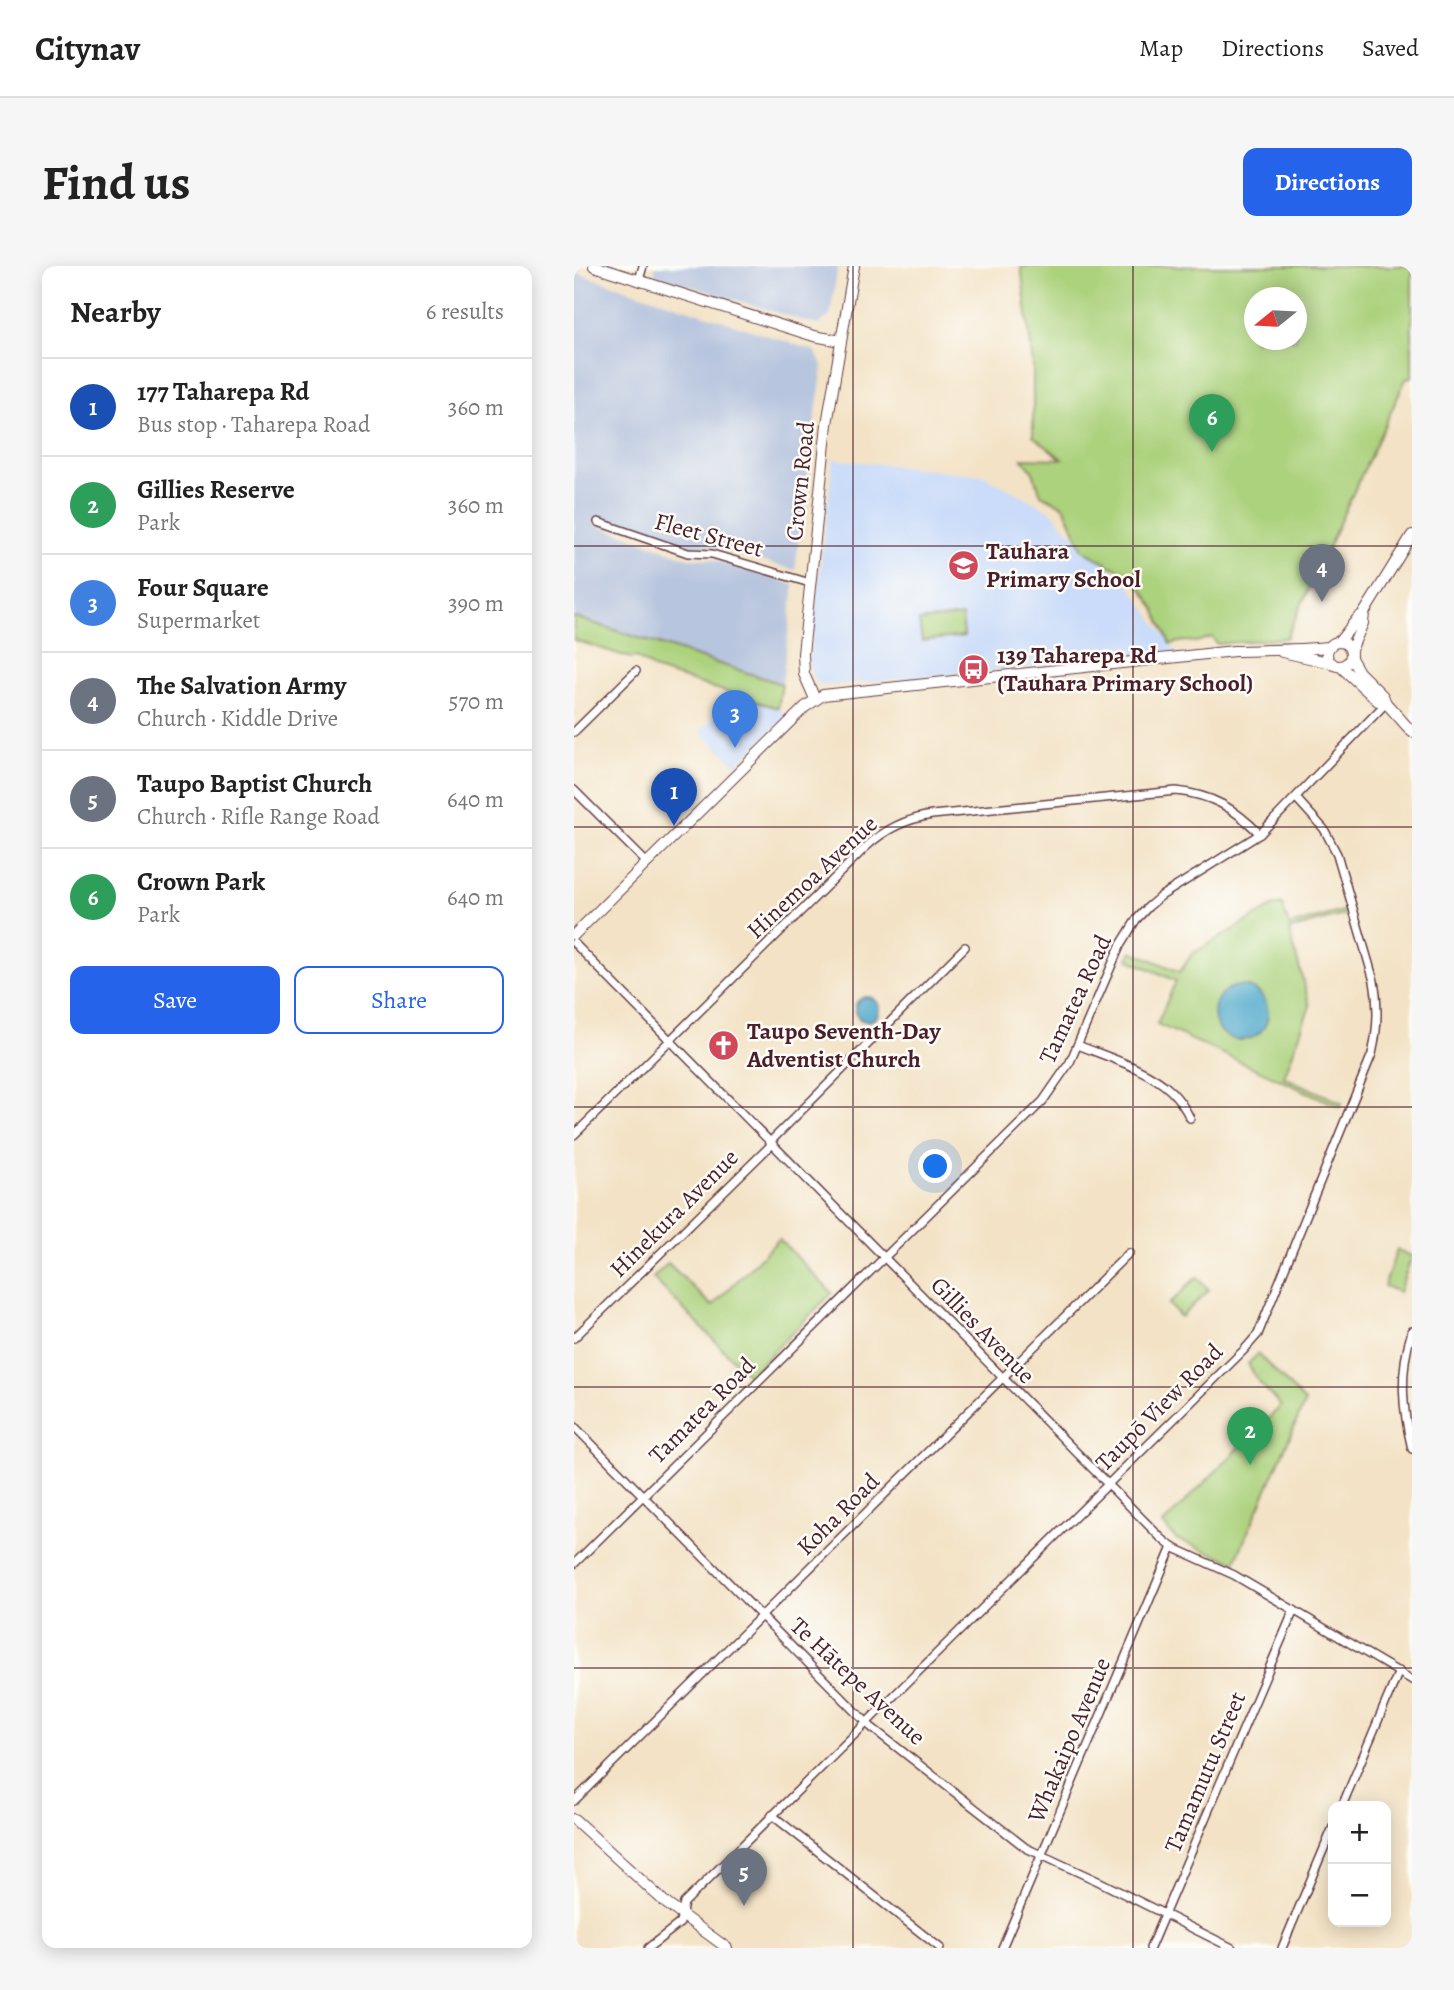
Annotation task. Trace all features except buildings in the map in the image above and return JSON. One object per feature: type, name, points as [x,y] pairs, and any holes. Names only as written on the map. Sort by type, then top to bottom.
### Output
[{"type":"street","points":[[594,266],[814,336],[841,341]]},
{"type":"street","points":[[639,280],[643,266]]},
{"type":"street","name":"Crown Road","points":[[815,699],[807,683],[803,664],[810,583],[827,424],[854,266]]},
{"type":"street","name":"Fleet Street","points":[[598,522],[688,553],[712,554],[810,583]]},
{"type":"street","points":[[1385,703],[1378,701],[1328,657],[1334,644],[1364,613],[1412,535]]},
{"type":"street","points":[[1278,651],[1336,665],[1347,663],[1363,623],[1364,613]]},
{"type":"street","points":[[574,935],[799,713],[823,695],[1220,652],[1278,651],[1346,644],[1359,672],[1412,732]]},
{"type":"street","points":[[574,732],[636,671]]},
{"type":"street","name":"Tamatea Road","points":[[574,1564],[1043,1101],[1062,1076],[1078,1045],[1120,946],[1148,906],[1260,834],[1385,703]]},
{"type":"street","points":[[574,790],[647,863]]},
{"type":"street","name":"Hinemoa Avenue","points":[[574,1135],[866,847],[903,822],[932,815],[1176,791],[1222,803],[1260,834]]},
{"type":"street","name":"Taupō View Road","points":[[648,1948],[680,1923],[684,1903],[1258,1334],[1372,1054],[1377,1033],[1377,998],[1343,872],[1324,829],[1296,798]]},
{"type":"street","name":"Gillies Avenue","points":[[574,943],[1172,1548],[1234,1575],[1412,1680]]},
{"type":"street","name":"Hinekura Avenue","points":[[574,1338],[965,947]]},
{"type":"street","points":[[1078,1045],[1151,1076],[1170,1089],[1181,1101],[1190,1118]]},
{"type":"street","name":"Koha Road","points":[[574,1801],[1129,1253]]},
{"type":"street","points":[[1412,1331],[1405,1361],[1403,1396],[1412,1448]]},
{"type":"street","name":"Te Hātepe Avenue","points":[[574,1426],[866,1723],[1013,1839],[1041,1856],[1100,1882],[1232,1948]]},
{"type":"street","name":"Whakaipo Avenue","points":[[1002,1948],[1172,1548]]},
{"type":"street","name":"Tamamutu Street","points":[[1150,1948],[1294,1610]]},
{"type":"street","points":[[1344,1801],[1399,1671]]},
{"type":"street","points":[[772,1815],[940,1948]]},
{"type":"street","points":[[574,1819],[681,1916],[727,1948]]},
{"type":"street","points":[[1282,1948],[1328,1839]]},
{"type":"shaded area","points":[[655,266],[838,266],[830,316],[818,325],[657,276]]},
{"type":"shaded area","points":[[574,272],[815,351],[823,367],[795,570],[708,546],[688,546],[598,517],[595,524],[688,558],[712,559],[794,585],[782,684],[574,617]]},
{"type":"shaded area","name":"Tauhara Primary School","points":[[833,459],[982,475],[1051,511],[1087,551],[1125,579],[1177,653],[824,686],[811,675],[809,665]]},
{"type":"shaded area","points":[[735,696],[778,708],[787,716],[736,765],[700,731]]},
{"type":"green space","points":[[1021,266],[1412,266],[1412,377],[1406,379],[1286,638],[1217,644],[1212,637],[1196,642],[1170,644],[1155,609],[1132,575],[1083,550],[1064,506],[1041,495],[1033,472],[1022,458],[1062,459],[1033,436],[1033,365]]},
{"type":"green space","points":[[962,616],[964,636],[922,641],[919,621]]},
{"type":"green space","points":[[574,617],[782,684],[778,708],[656,670],[636,657],[631,658],[574,640]]},
{"type":"green space","points":[[1282,904],[1289,926],[1346,910],[1347,914],[1289,930],[1310,1006],[1284,1077],[1342,1103],[1340,1107],[1157,1024],[1176,981],[1128,959],[1132,951],[1180,972],[1192,954],[1272,907]]},
{"type":"green space","points":[[779,1239],[832,1293],[749,1376],[653,1278],[668,1263],[712,1306]]},
{"type":"green space","points":[[1397,1250],[1412,1256],[1399,1292],[1384,1286]]},
{"type":"green space","points":[[1197,1277],[1209,1290],[1181,1317],[1169,1304]]},
{"type":"green space","points":[[1258,1354],[1305,1402],[1235,1562],[1176,1539],[1163,1524],[1281,1406],[1258,1381],[1248,1364]]},
{"type":"water","points":[[1241,986],[1260,994],[1268,1013],[1260,1032],[1241,1040],[1222,1032],[1214,1013],[1222,994]]},
{"type":"water","points":[[867,997],[878,1004],[879,1009],[872,1020],[867,1021],[856,1014],[855,1009],[862,998]]},
{"type":"place","name":"Crown Park","points":[[1212,452]]},
{"type":"place","name":"Tauhara Primary School","points":[[963,565]]},
{"type":"place","name":"The Salvation Army","points":[[1322,602]]},
{"type":"place","name":"139 Taharepa Rd (Tauhara Primary School)","points":[[974,669]]},
{"type":"place","name":"Four Square","points":[[735,748]]},
{"type":"place","name":"177 Taharepa Rd","points":[[674,826]]},
{"type":"place","name":"Taupo Seventh-Day Adventist Church","points":[[724,1045]]},
{"type":"place","name":"Gillies Reserve","points":[[1250,1465]]},
{"type":"place","name":"Taupo Baptist Church","points":[[744,1906]]}]
